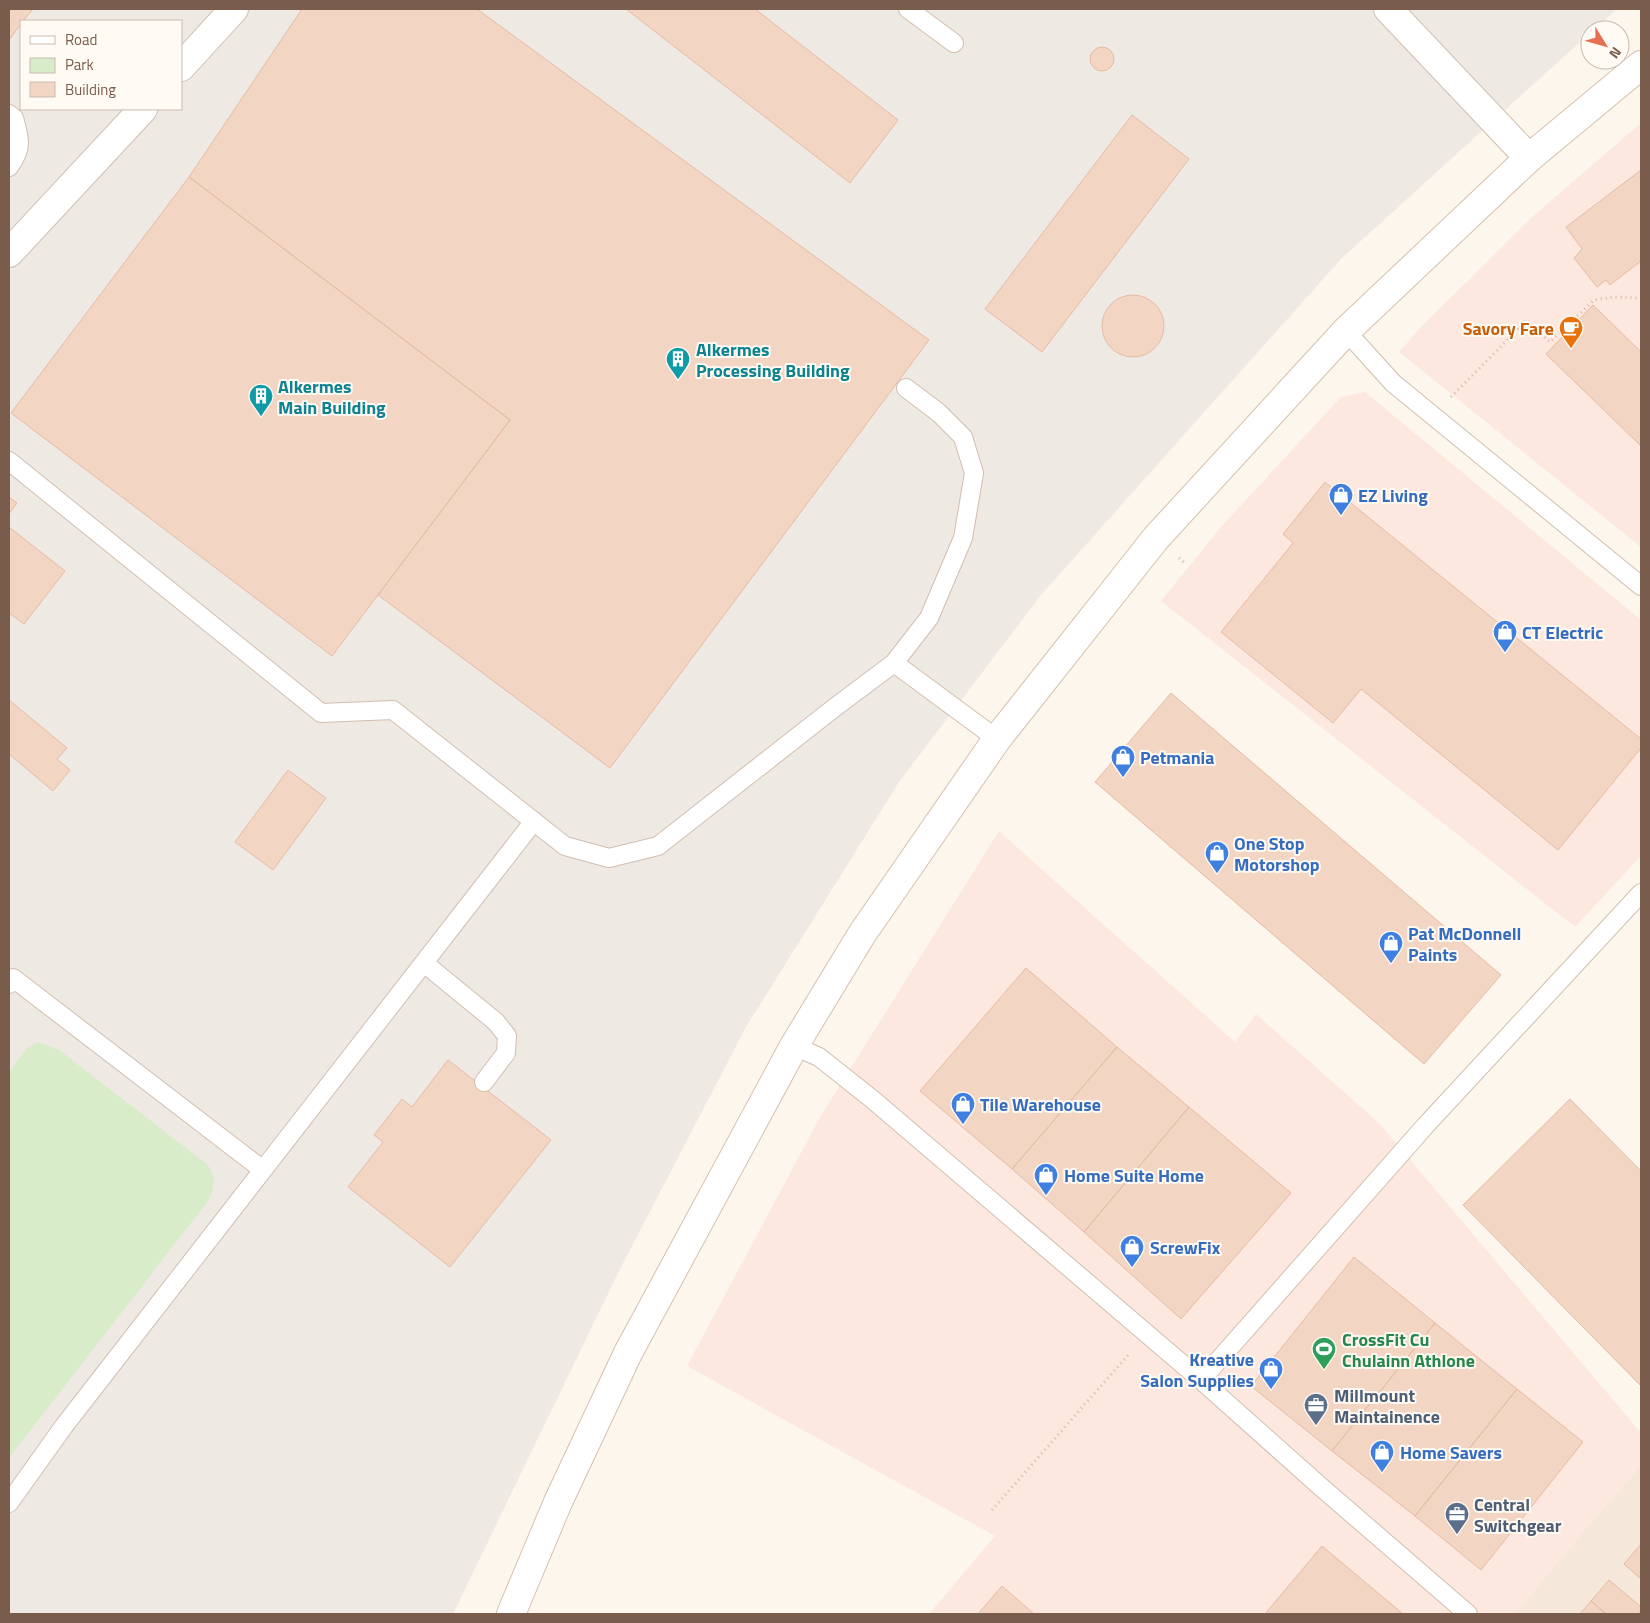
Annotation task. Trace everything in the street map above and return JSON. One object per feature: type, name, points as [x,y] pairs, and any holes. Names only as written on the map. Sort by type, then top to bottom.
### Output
[{"type":"main road","points":[[182,66],[234,9]]},
{"type":"main road","points":[[1388,9],[1529,158]]},
{"type":"main road","points":[[511,1614],[558,1502],[628,1353],[794,1046],[862,934],[997,739],[1156,538],[1346,331],[1529,158],[1641,65]]},
{"type":"main road","points":[[9,254],[142,110]]},
{"type":"lane","points":[[908,9],[954,43]]},
{"type":"lane","points":[[9,114],[14,118],[20,145],[15,159],[9,167]]},
{"type":"lane","points":[[1346,331],[1393,382],[1641,586]]},
{"type":"lane","points":[[9,461],[321,712],[393,710],[565,846],[609,858],[658,846],[894,663],[929,618],[963,538],[974,473],[963,437],[939,413],[906,388]]},
{"type":"lane","points":[[894,663],[997,739]]},
{"type":"lane","points":[[9,1503],[64,1426],[534,822]]},
{"type":"lane","points":[[1201,1380],[1426,1125],[1641,893]]},
{"type":"lane","points":[[424,963],[496,1022],[507,1036],[506,1053],[484,1082]]},
{"type":"lane","points":[[11,981],[264,1170]]},
{"type":"lane","points":[[794,1046],[819,1057],[872,1099],[1201,1380],[1327,1493],[1468,1614]]},
{"type":"path","points":[[1434,416],[1524,322],[1550,342],[1594,300],[1614,297],[1641,298]]},
{"type":"path","points":[[992,1510],[1146,1334]]},
{"type":"shaded area","points":[[9,9],[1617,9],[1605,20],[1580,20],[1580,42],[1342,258],[1041,595],[899,782],[746,1027],[618,1273],[453,1614],[9,1614]]},
{"type":"shaded area","points":[[1641,123],[1641,547],[1399,352],[1421,327],[1531,218]]},
{"type":"shaded area","points":[[1365,392],[1641,620],[1641,856],[1575,927],[1161,601],[1220,528],[1341,397]]},
{"type":"shaded area","points":[[999,831],[1235,1042],[1256,1014],[1380,1124],[1641,1433],[1641,1465],[1514,1614],[929,1614],[995,1536],[687,1366],[819,1119]]},
{"type":"shaded area","points":[[1641,1465],[1641,1614],[1514,1614],[1585,1529]]},
{"type":"green space","points":[[38,1042],[59,1050],[208,1165],[214,1177],[211,1197],[9,1458],[9,1072],[27,1048]]},
{"type":"building","points":[[9,9],[33,9],[24,20],[20,20],[20,25],[9,40]]},
{"type":"building","name":"Alkermes Processing Building","points":[[302,9],[477,9],[929,340],[610,768],[378,595],[510,420],[189,177]]},
{"type":"building","points":[[626,9],[755,9],[898,120],[850,183]]},
{"type":"building","points":[[1097,47],[1107,47],[1114,54],[1114,64],[1107,71],[1097,71],[1090,64],[1090,54]]},
{"type":"building","points":[[1132,115],[1189,159],[1042,352],[985,309]]},
{"type":"building","points":[[1641,170],[1641,261],[1610,285],[1606,280],[1597,287],[1574,258],[1582,249],[1566,227]]},
{"type":"building","name":"Alkermes Main Building","points":[[189,177],[510,420],[332,656],[11,413]]},
{"type":"building","points":[[1133,295],[1145,298],[1155,304],[1161,314],[1164,326],[1161,338],[1155,348],[1145,354],[1133,357],[1121,354],[1111,348],[1105,338],[1102,326],[1105,314],[1111,304],[1121,298]]},
{"type":"building","points":[[1593,305],[1641,352],[1640,445],[1546,354]]},
{"type":"building","points":[[1325,482],[1641,739],[1641,748],[1558,850],[1361,689],[1333,723],[1221,632],[1293,543],[1283,534]]},
{"type":"building","points":[[9,497],[17,503],[9,514]]},
{"type":"building","points":[[9,527],[65,571],[24,624],[9,613]]},
{"type":"building","points":[[1171,693],[1501,975],[1424,1064],[1095,782]]},
{"type":"building","points":[[9,700],[67,748],[57,759],[70,770],[53,791],[9,754]]},
{"type":"building","points":[[288,770],[326,798],[273,870],[235,842]]},
{"type":"building","points":[[1026,968],[1117,1047],[1012,1169],[920,1091]]},
{"type":"building","points":[[1117,1047],[1189,1107],[1084,1232],[1012,1169]]},
{"type":"building","points":[[448,1060],[551,1140],[450,1267],[348,1187],[383,1142],[374,1135],[402,1099],[412,1107]]},
{"type":"building","points":[[1570,1099],[1641,1171],[1641,1386],[1463,1205]]},
{"type":"building","points":[[1189,1107],[1291,1193],[1181,1319],[1084,1232]]},
{"type":"building","points":[[1354,1257],[1435,1323],[1332,1451],[1251,1386]]},
{"type":"building","points":[[1435,1323],[1517,1389],[1415,1516],[1332,1451]]},
{"type":"building","points":[[1517,1389],[1583,1442],[1481,1570],[1415,1516]]},
{"type":"building","points":[[1641,1544],[1641,1579],[1624,1564]]},
{"type":"building","points":[[1322,1546],[1403,1614],[1265,1614]]},
{"type":"building","points":[[1609,1580],[1641,1607],[1638,1614],[1606,1614],[1591,1601]]},
{"type":"building","points":[[1002,1586],[1034,1614],[978,1614]]},
{"type":"building","points":[[1591,1601],[1606,1614],[1580,1614]]},
{"type":"place","name":"Savory Fare","points":[[1571,349]]},
{"type":"place","name":"Alkermes Processing Building","points":[[678,380]]},
{"type":"place","name":"Alkermes Main Building","points":[[261,417]]},
{"type":"place","name":"EZ Living","points":[[1341,516]]},
{"type":"place","name":"CT Electric","points":[[1505,653]]},
{"type":"place","name":"Petmania","points":[[1123,778]]},
{"type":"place","name":"One Stop Motorshop","points":[[1217,874]]},
{"type":"place","name":"Pat McDonnell Paints","points":[[1391,964]]},
{"type":"place","name":"Tile Warehouse","points":[[963,1125]]},
{"type":"place","name":"Home Suite Home","points":[[1046,1196]]},
{"type":"place","name":"ScrewFix","points":[[1132,1268]]},
{"type":"place","name":"CrossFit Cu Chulainn Athlone","points":[[1324,1370]]},
{"type":"place","name":"Kreative Salon Supplies","points":[[1271,1390]]},
{"type":"place","name":"Millmount Maintainence","points":[[1316,1426]]},
{"type":"place","name":"Home Savers","points":[[1382,1473]]},
{"type":"place","name":"Central Switchgear","points":[[1457,1535]]}]
